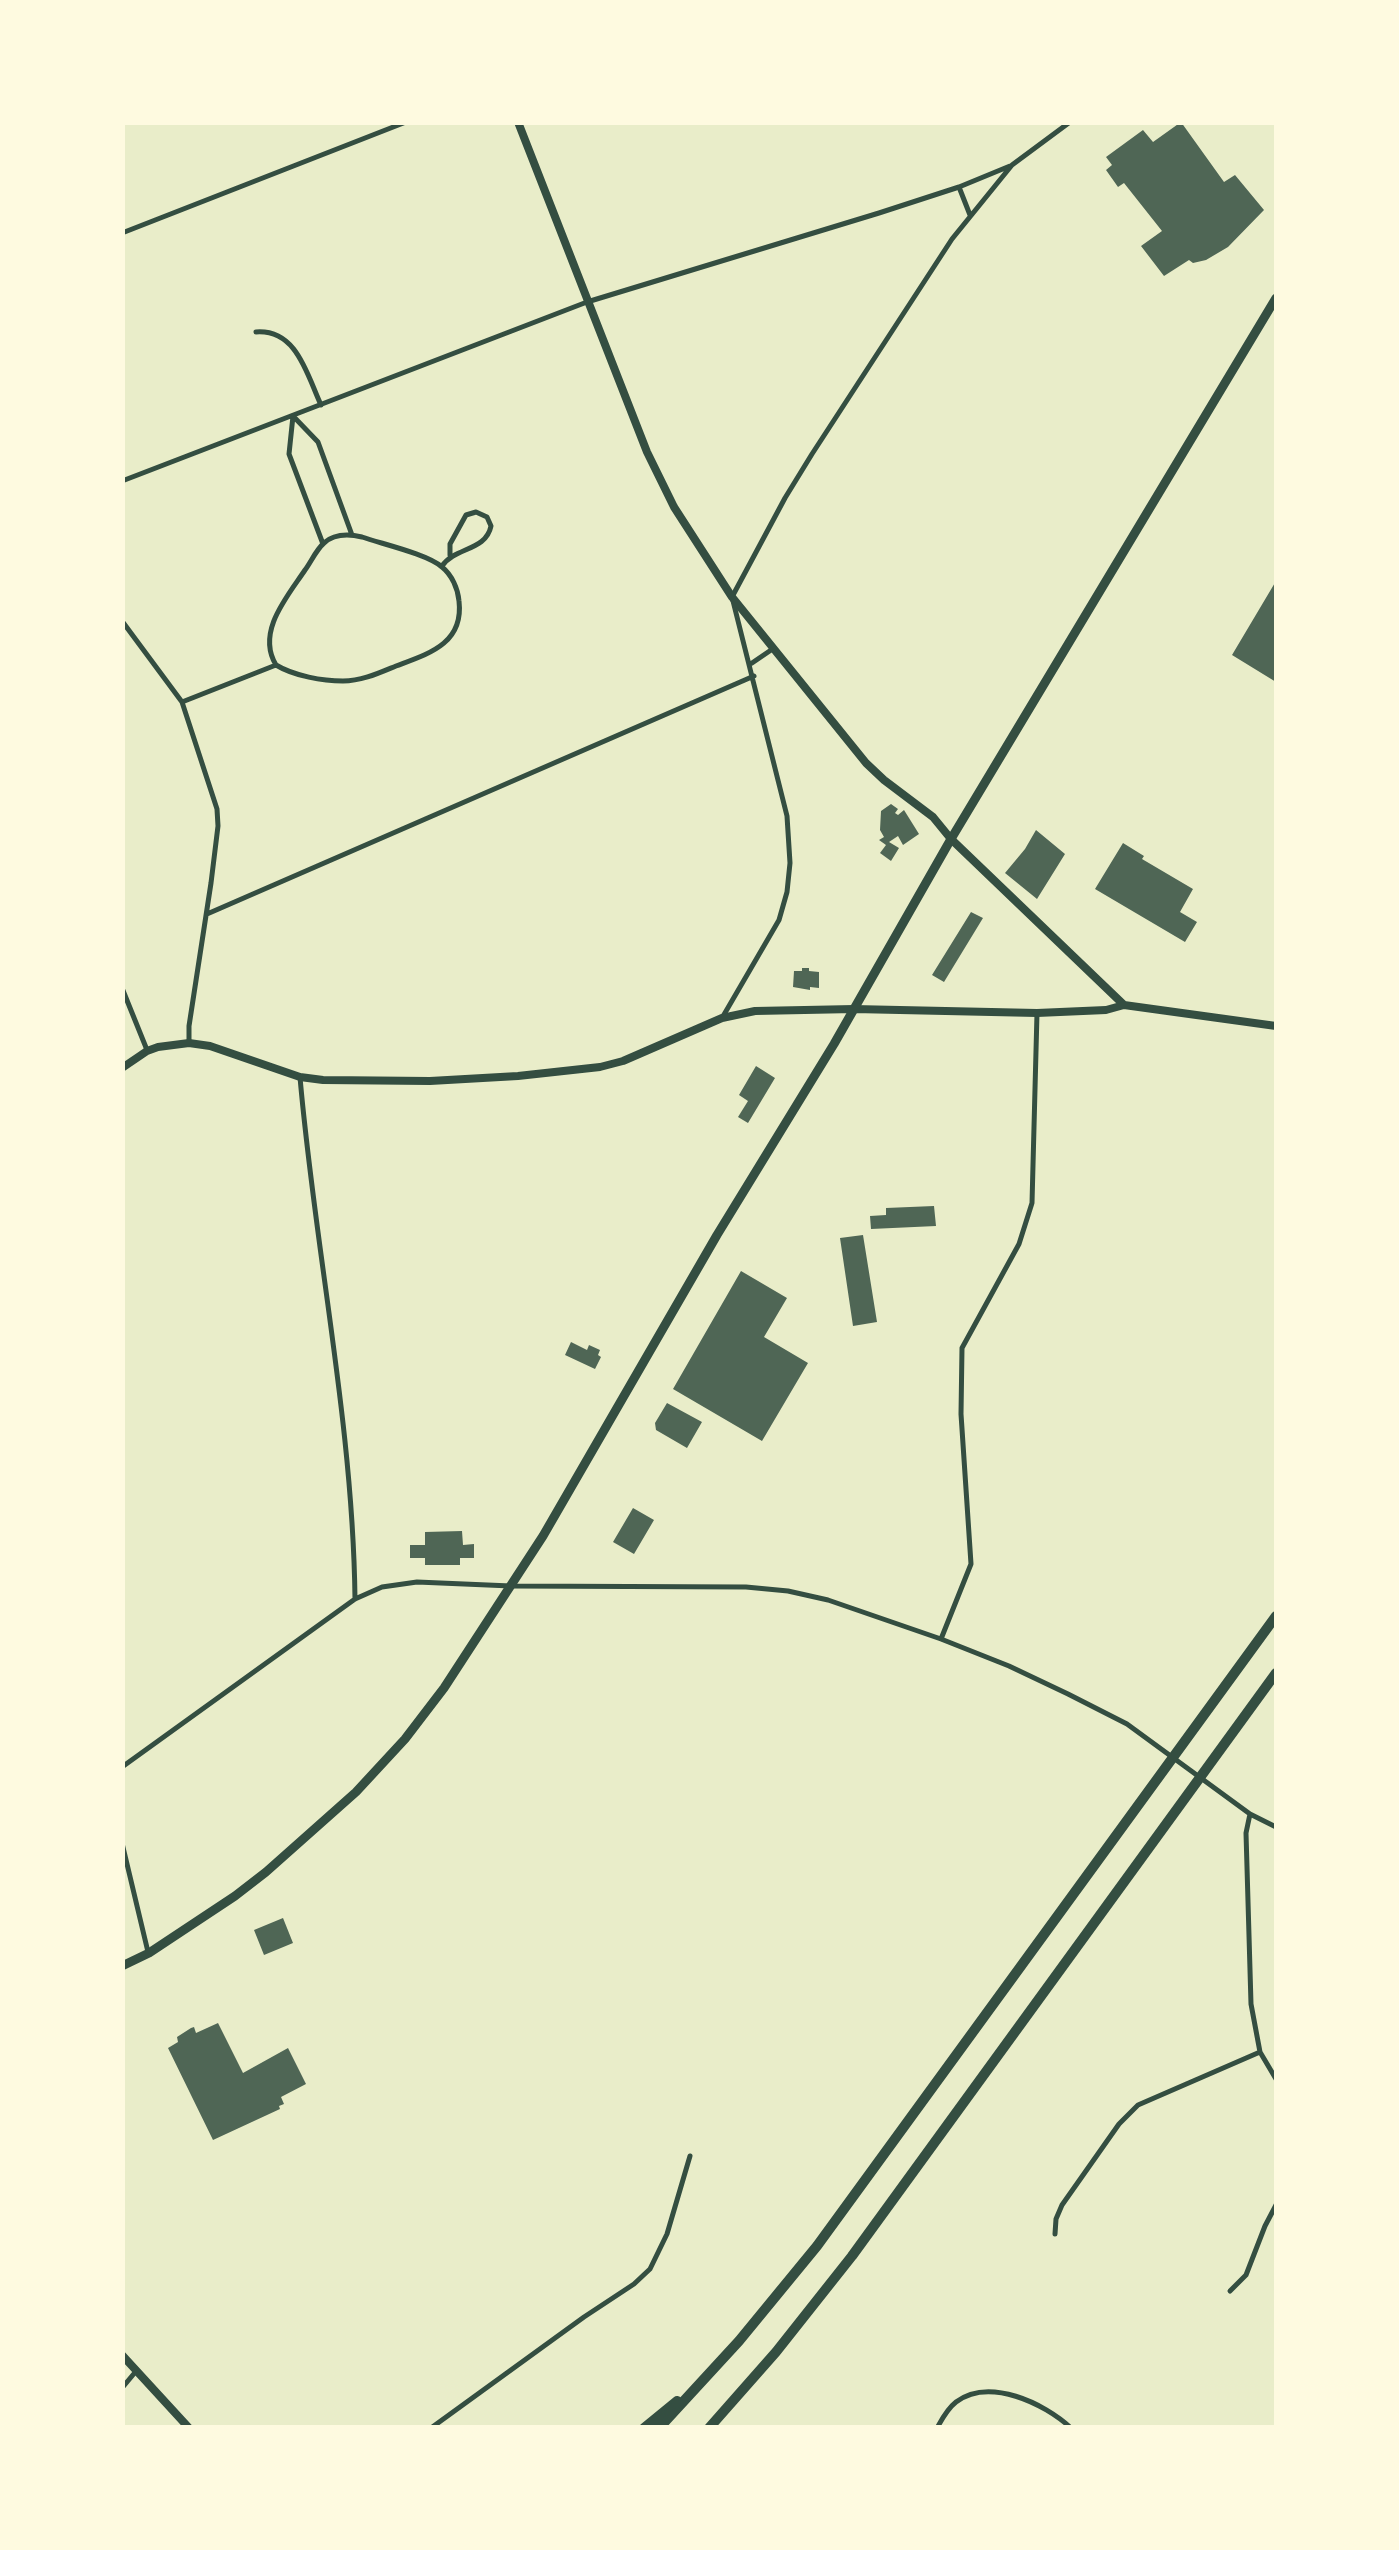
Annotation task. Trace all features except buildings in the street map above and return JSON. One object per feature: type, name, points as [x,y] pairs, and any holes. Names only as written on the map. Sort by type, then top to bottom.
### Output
[{"type":"highway","points":[[660,2428],[817,2246],[1276,1616]]},
{"type":"highway","points":[[709,2428],[836,2277],[1276,1673]]},
{"type":"highway","points":[[644,2428],[712,2372]]},
{"type":"main road","points":[[518,122],[662,483],[732,597],[852,748],[884,780],[932,817],[951,840],[1124,1005]]},
{"type":"main road","points":[[122,1966],[149,1954],[250,1885],[356,1792],[444,1688],[543,1536],[717,1235],[1276,298]]},
{"type":"main road","points":[[122,1068],[147,1051],[189,1043],[210,1046],[300,1077],[374,1082],[518,1076],[600,1067],[639,1055],[722,1018],[772,1009],[1036,1012],[1106,1010],[1124,1005],[1276,1026]]},
{"type":"main road","points":[[122,2354],[188,2428]]},
{"type":"street","points":[[122,233],[406,122]]},
{"type":"street","points":[[722,1018],[779,920],[789,878],[787,816],[732,597],[812,454],[970,215],[1012,165],[1070,122]]},
{"type":"street","points":[[122,481],[587,302],[959,187],[1012,165]]},
{"type":"street","points":[[959,187],[970,215]]},
{"type":"street","points":[[256,332],[276,333],[293,347],[321,405]]},
{"type":"street","points":[[294,416],[318,442],[352,535]]},
{"type":"street","points":[[294,416],[288,454],[323,544]]},
{"type":"street","points":[[442,566],[450,555],[487,538],[491,526],[487,516],[476,512],[463,518],[450,544],[450,555]]},
{"type":"street","points":[[352,535],[442,566],[456,587],[460,608],[452,636],[437,650],[356,680],[321,678],[276,665],[269,644],[276,616],[323,544],[352,535]]},
{"type":"street","points":[[122,621],[182,702],[217,809],[218,826],[189,1043]]},
{"type":"street","points":[[750,664],[774,648]]},
{"type":"street","points":[[182,702],[276,665]]},
{"type":"street","points":[[207,914],[754,676]]},
{"type":"street","points":[[122,988],[147,1051]]},
{"type":"street","points":[[941,1638],[972,1564],[961,1414],[962,1348],[1019,1244],[1032,1203],[1036,1012]]},
{"type":"street","points":[[300,1077],[341,1400],[355,1599]]},
{"type":"street","points":[[122,1766],[355,1599],[382,1587],[406,1582],[746,1587],[788,1590],[828,1600],[941,1638],[1009,1666],[1127,1724],[1250,1814],[1276,1827]]},
{"type":"street","points":[[1250,1814],[1246,1833],[1251,2004],[1260,2052],[1276,2079]]},
{"type":"street","points":[[122,1843],[149,1954]]},
{"type":"street","points":[[1056,2234],[1062,2204],[1128,2114],[1149,2100],[1260,2052]]},
{"type":"street","points":[[431,2428],[650,2269],[667,2234],[690,2156]]},
{"type":"street","points":[[1230,2292],[1246,2275],[1264,2226],[1276,2206]]},
{"type":"street","points":[[122,2388],[137,2370]]},
{"type":"street","points":[[936,2428],[955,2402],[988,2392],[1033,2404],[1071,2428]]}]
